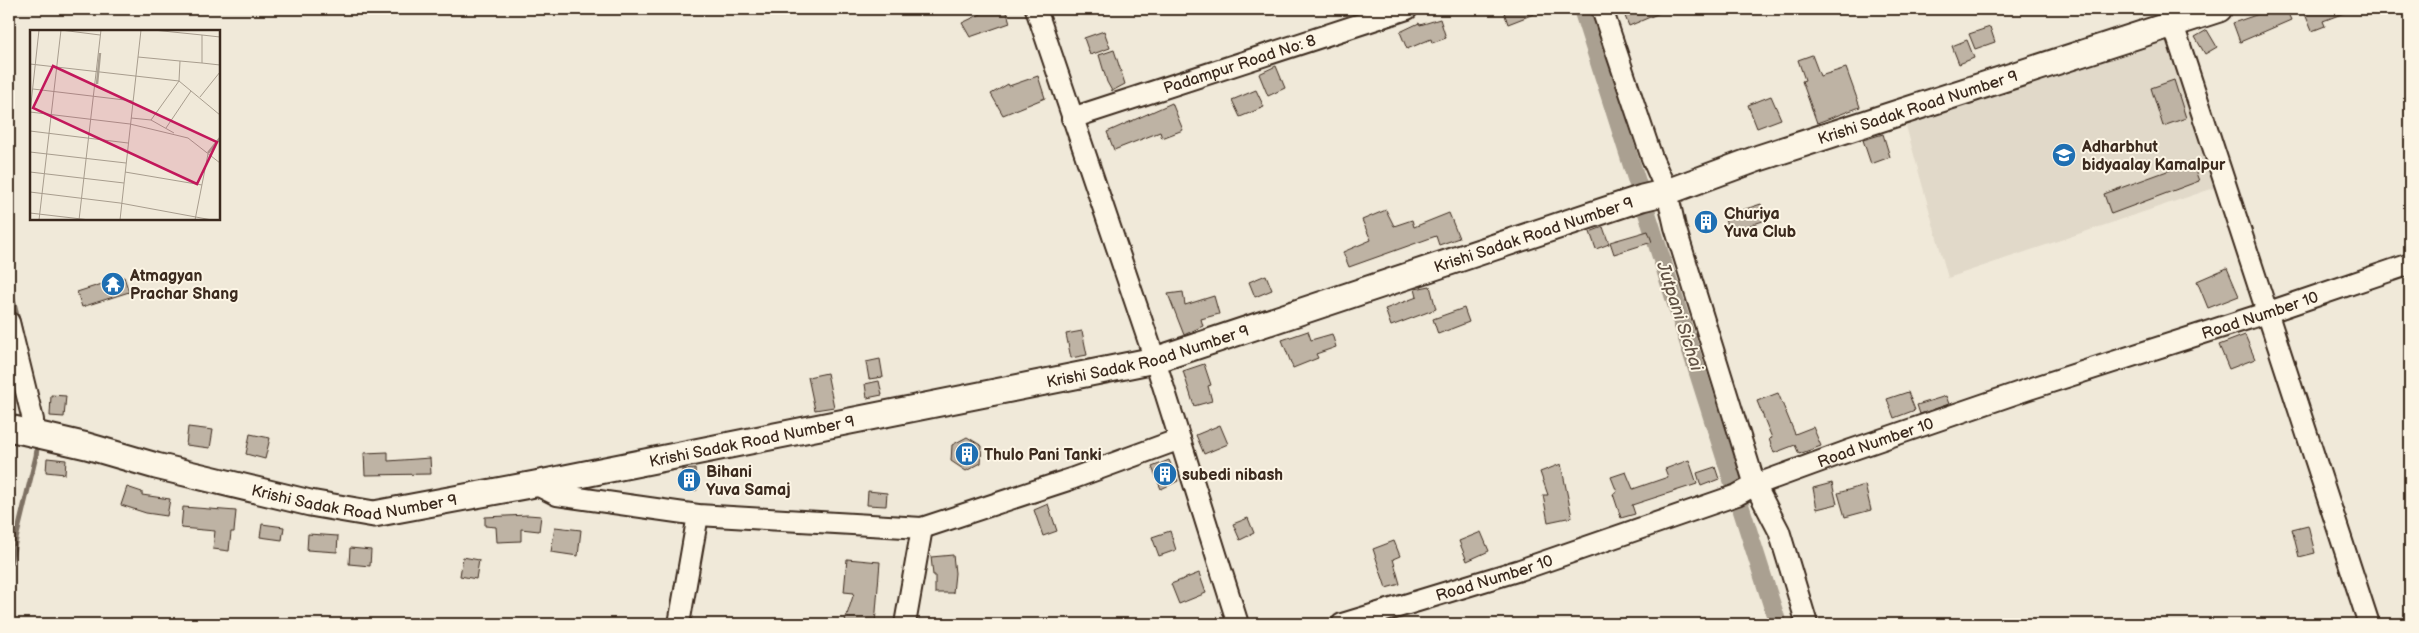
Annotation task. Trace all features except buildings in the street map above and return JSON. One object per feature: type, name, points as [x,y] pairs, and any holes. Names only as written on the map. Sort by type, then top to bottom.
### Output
[{"type":"street","points":[[1036,9],[1155,360],[1238,624]]},
{"type":"street","name":"Padampur Road No: 8","points":[[1072,118],[1407,9]]},
{"type":"street","points":[[1602,9],[1652,158],[1667,192],[1678,236],[1755,485],[1779,531],[1807,624]]},
{"type":"street","name":"Krishi Sadak Road Number 9","points":[[9,428],[310,503],[374,514],[535,484],[1155,360],[1642,198],[1667,192],[1759,158],[2170,16],[2219,9]]},
{"type":"street","points":[[2170,16],[2369,624]]},
{"type":"street","name":"Road Number 10","points":[[1342,624],[1520,570],[1728,498],[1755,485],[2026,390],[2266,313],[2410,264]]},
{"type":"street","points":[[9,322],[33,420],[40,435]]},
{"type":"street","points":[[535,484],[557,495],[698,515],[922,528],[1070,479],[1180,439]]},
{"type":"street","points":[[679,624],[698,515]]},
{"type":"street","points":[[905,624],[922,528]]},
{"type":"shaded area","name":"Adharbhut bidyaalay Kamalpur","points":[[2166,32],[2226,184],[1948,278],[1906,126]]},
{"type":"waterway","name":"Jutpani Sichai","points":[[1582,9],[1778,624]]},
{"type":"waterway","points":[[9,283],[21,332]]},
{"type":"waterway","points":[[9,568],[38,442]]},
{"type":"place","name":"Adharbhut bidyaalay Kamalpur","points":[[2064,155]]},
{"type":"place","name":"Churiya Yuva Club","points":[[1706,222]]},
{"type":"place","name":"Atmagyan Prachar Shang","points":[[113,284]]},
{"type":"place","name":"Thulo Pani Tanki","points":[[967,454]]},
{"type":"place","name":"subedi nibash","points":[[1165,474]]},
{"type":"place","name":"Bihani Yuva Samaj","points":[[689,480]]}]
